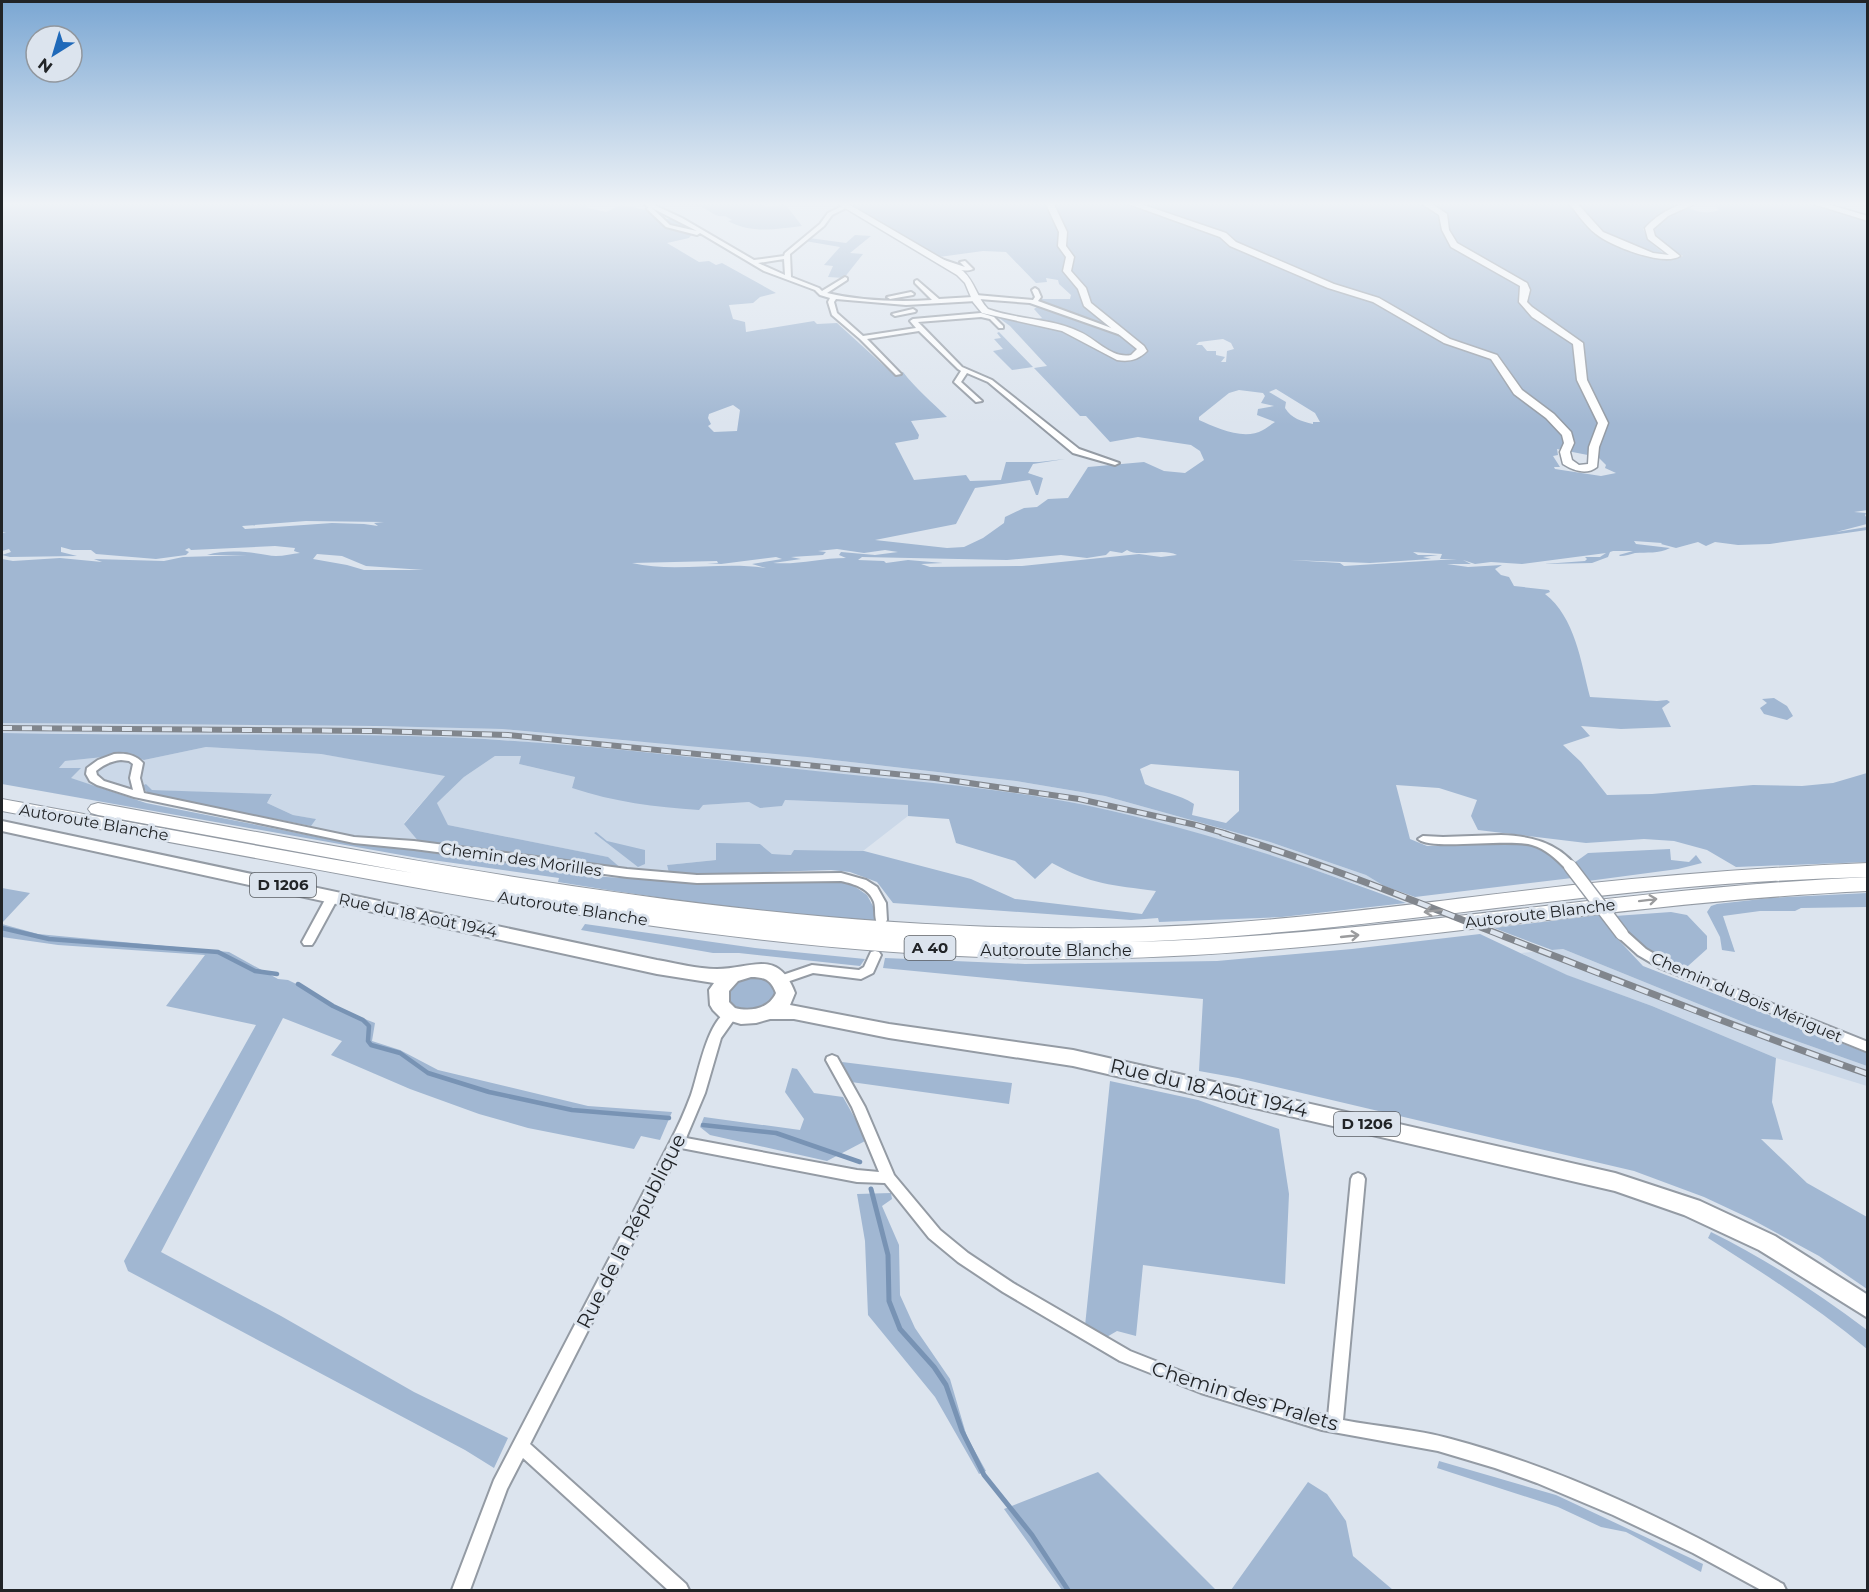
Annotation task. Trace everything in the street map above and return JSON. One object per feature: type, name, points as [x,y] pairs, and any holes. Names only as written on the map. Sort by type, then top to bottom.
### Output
[{"type":"highway","name":"Autoroute Blanche","points":[[2,792],[612,900],[772,921],[913,933],[1066,937],[1213,932],[1335,922],[1725,877],[1868,870]]},
{"type":"highway","name":"Autoroute Blanche","points":[[2,805],[508,897],[661,922],[846,943],[987,951],[1111,951],[1227,946],[1347,936],[1754,889],[1868,884]]},
{"type":"main road","name":"Rue du 18 Août 1944","points":[[2,826],[657,967],[715,976],[734,975]]},
{"type":"main road","name":"Rue du 18 Août 1944","points":[[657,967],[705,987],[718,996]]},
{"type":"main road","points":[[747,970],[772,973],[783,986],[781,1003],[770,1012],[751,1018],[732,1014],[724,1009],[718,996],[722,984],[734,975],[747,970]]},
{"type":"main road","name":"Rue du 18 Août 1944","points":[[783,986],[838,1020]]},
{"type":"main road","name":"Rue du 18 Août 1944","points":[[770,1012],[789,1011],[889,1031],[1072,1058],[1615,1182],[1692,1208],[1767,1243],[1868,1308]]},
{"type":"street","points":[[784,276],[817,289],[822,294],[834,297],[906,303],[934,300],[1034,302],[1123,334]]},
{"type":"street","points":[[962,276],[969,281],[977,301],[996,315],[1068,329],[1115,356],[1132,356],[1142,352],[1141,348],[1090,308],[1082,288],[1070,276]]},
{"type":"street","points":[[1311,276],[1331,286],[1376,300],[1447,341],[1494,357],[1518,392],[1550,416],[1567,434],[1569,443],[1565,454],[1569,464],[1580,468],[1592,467],[1594,449],[1603,423],[1582,380],[1578,344],[1542,321],[1528,309],[1523,302],[1526,290],[1524,285],[1509,276]]},
{"type":"street","points":[[822,294],[845,279]]},
{"type":"street","points":[[917,282],[952,316]]},
{"type":"street","points":[[900,287],[923,301]]},
{"type":"street","points":[[1034,302],[1038,298],[1035,290]]},
{"type":"street","points":[[888,302],[889,297],[911,294]]},
{"type":"street","points":[[834,297],[831,302],[834,314],[898,374]]},
{"type":"street","points":[[906,303],[913,311],[920,329],[965,371],[990,381],[1076,451],[1115,463]]},
{"type":"street","points":[[895,314],[913,311]]},
{"type":"street","points":[[917,320],[952,316],[985,316],[992,318],[1001,327]]},
{"type":"street","points":[[862,338],[920,329]]},
{"type":"street","points":[[965,371],[957,382],[978,401]]},
{"type":"street","name":"Chemin des Morilles","points":[[139,794],[135,778],[138,763],[132,758],[112,758],[91,770],[95,780],[139,794],[354,840],[414,845],[591,869],[697,879],[807,876],[848,878],[868,886],[876,894],[882,910],[881,920]]},
{"type":"street","name":"Chemin du Bois Mériguet","points":[[1423,840],[1482,838],[1533,841],[1554,850],[1570,866],[1622,934],[1636,948],[1664,965],[1868,1047]]},
{"type":"street","points":[[308,942],[333,896]]},
{"type":"street","points":[[783,986],[812,969],[861,975],[869,970],[875,955]]},
{"type":"street","name":"Rue de la République","points":[[461,1590],[500,1486],[677,1142],[700,1087],[716,1034],[732,1014]]},
{"type":"street","name":"Chemin des Pralets","points":[[832,1060],[858,1107],[889,1178],[902,1191],[925,1223],[960,1254],[988,1274],[1125,1356],[1197,1385],[1335,1425],[1416,1438],[1518,1468],[1579,1492],[1660,1530],[1777,1590]]},
{"type":"street","points":[[677,1142],[857,1176],[889,1178]]},
{"type":"street","points":[[1335,1425],[1358,1179]]},
{"type":"street","points":[[521,1446],[680,1590]]},
{"type":"shaded area","points":[[2,276],[746,276],[776,293],[760,297],[753,303],[729,305],[733,319],[745,322],[746,332],[814,321],[817,324],[837,323],[893,374],[903,372],[947,417],[911,421],[919,435],[918,439],[895,443],[914,480],[966,475],[970,481],[1001,480],[1006,462],[1065,459],[1033,464],[1028,473],[1043,478],[1038,495],[1030,480],[975,488],[956,524],[875,540],[947,548],[964,547],[983,538],[1004,523],[1005,517],[1024,508],[1037,507],[1048,499],[1068,498],[1088,467],[1144,462],[1164,471],[1185,473],[1204,460],[1200,451],[1191,445],[1138,437],[1110,442],[1086,416],[1080,416],[1034,368],[1047,366],[1010,326],[999,318],[1052,326],[1106,348],[1072,329],[1035,319],[1042,318],[1034,309],[1040,305],[1038,302],[1041,299],[1070,299],[1071,295],[1059,284],[1058,280],[1046,278],[1047,282],[1036,283],[1030,276],[1867,276],[1868,510],[1854,512],[1866,513],[1867,524],[1836,532],[1867,527],[1867,530],[1770,544],[1738,545],[1715,542],[1706,546],[1698,542],[1676,548],[1662,543],[1634,541],[1636,544],[1670,548],[1657,552],[1622,556],[1619,555],[1633,551],[1613,551],[1608,557],[1592,563],[1544,564],[1585,561],[1587,559],[1585,557],[1600,557],[1606,553],[1522,564],[1491,562],[1475,564],[1463,560],[1471,564],[1447,564],[1468,567],[1502,565],[1495,569],[1501,575],[1509,577],[1514,586],[1549,590],[1550,592],[1545,594],[1555,604],[1570,627],[1580,655],[1590,697],[1667,700],[1670,702],[1662,708],[1671,727],[1621,729],[1581,726],[1590,736],[1563,745],[1581,762],[1607,795],[1652,794],[1753,785],[1802,786],[1833,783],[1867,773],[1867,862],[1736,867],[1707,850],[1674,841],[1644,839],[1586,843],[1478,830],[1471,816],[1477,800],[1439,788],[1396,785],[1410,839],[1427,846],[1513,843],[1539,847],[1560,862],[1572,878],[1415,897],[1384,886],[1366,875],[1270,842],[1105,796],[1016,781],[807,757],[502,729],[2,723],[2,559],[13,561],[60,558],[102,562],[94,559],[164,561],[183,557],[247,555],[207,555],[231,552],[275,556],[300,553],[294,551],[295,548],[275,546],[191,550],[189,548],[185,550],[189,552],[186,555],[156,559],[96,554],[91,550],[72,550],[61,547],[61,552],[77,556],[10,557],[2,555],[11,552],[9,549],[2,551],[2,533],[6,532],[2,532]],"holes":[[[1223,339],[1231,343],[1234,349],[1227,351],[1226,362],[1221,362],[1225,357],[1216,355],[1216,351],[1207,351],[1202,345],[1196,345],[1199,342]],[[1276,389],[1315,413],[1320,422],[1313,422],[1313,424],[1294,417],[1285,408],[1286,402],[1269,392]],[[1239,390],[1263,393],[1265,396],[1261,403],[1274,406],[1258,409],[1257,415],[1275,422],[1256,433],[1239,434],[1199,420],[1199,417],[1229,393]],[[733,405],[740,410],[737,431],[714,432],[708,426],[711,424],[709,414]],[[1557,449],[1598,457],[1606,465],[1605,468],[1616,473],[1601,476],[1555,469],[1554,467],[1560,467],[1553,456],[1558,455]],[[306,521],[384,522],[374,523],[378,526],[332,523],[245,529],[242,526]],[[837,549],[864,553],[885,550],[898,552],[875,555],[841,552],[839,555],[846,558],[773,563],[801,559],[791,557],[823,555],[826,552],[818,551]],[[1127,550],[1138,553],[1165,552],[1177,555],[1161,557],[1139,554],[1022,566],[930,567],[921,564],[943,563],[908,560],[886,563],[858,560],[862,557],[1007,560],[1061,555],[1087,558],[1106,555],[1110,551],[1122,553]],[[1413,552],[1442,554],[1440,559],[1457,559],[1344,566],[1340,563],[1290,560],[1370,563],[1431,559],[1423,557],[1438,555],[1418,555]],[[317,554],[342,556],[366,566],[424,570],[364,570],[313,559]],[[776,557],[782,559],[752,564],[766,568],[749,566],[664,567],[632,563],[717,561],[718,563],[707,563],[721,564]],[[1151,764],[1239,771],[1239,811],[1226,823],[1192,815],[1194,804],[1145,784],[1140,769]]]},
{"type":"shaded area","points":[[999,332],[1033,367],[1012,370],[993,351],[1003,349],[994,339],[1001,338],[997,333]]},
{"type":"shaded area","points":[[1774,698],[1787,706],[1793,716],[1787,720],[1764,714],[1760,708],[1767,703],[1762,699]]},
{"type":"shaded area","points":[[2,723],[427,727],[502,729],[643,742],[749,742],[807,757],[1016,781],[1105,796],[1270,842],[1366,875],[1384,886],[1371,889],[1236,844],[1156,822],[1082,805],[996,792],[706,759],[505,740],[411,736],[2,733]]},
{"type":"shaded area","points":[[2,733],[358,735],[502,740],[641,752],[971,787],[1085,805],[1166,824],[1287,860],[1406,903],[1282,917],[1159,922],[1158,918],[1131,920],[893,903],[877,882],[850,872],[831,870],[669,873],[667,865],[716,860],[716,843],[760,844],[772,854],[791,855],[794,850],[864,851],[971,879],[1015,899],[1142,914],[1156,891],[1091,880],[1052,863],[1035,879],[1015,861],[956,843],[949,819],[908,816],[908,805],[785,800],[782,806],[760,808],[749,802],[703,805],[699,810],[651,805],[603,797],[572,788],[575,777],[519,764],[521,756],[495,756],[464,777],[437,803],[448,825],[608,857],[622,869],[419,842],[404,824],[445,776],[321,754],[206,747],[144,760],[122,755],[65,761],[59,768],[81,768],[71,778],[146,803],[353,844],[606,877],[730,884],[821,881],[844,883],[854,886],[867,895],[874,908],[874,921],[716,905],[558,882],[559,878],[418,858],[2,784]]},
{"type":"shaded area","points":[[206,747],[321,754],[446,775],[404,823],[419,842],[412,850],[353,844],[305,833],[315,819],[293,815],[267,803],[272,795],[151,790],[146,784],[141,786],[147,792],[136,800],[70,778],[80,769],[59,768],[64,761],[122,755],[144,760]]},
{"type":"shaded area","points":[[495,756],[522,756],[519,764],[575,777],[572,788],[702,805],[749,802],[760,807],[782,806],[784,800],[908,805],[908,816],[863,851],[794,850],[792,855],[772,854],[760,844],[716,844],[716,860],[667,865],[669,873],[622,869],[607,857],[448,825],[437,803],[464,777]]},
{"type":"shaded area","points":[[146,784],[152,790],[272,794],[267,803],[293,815],[316,819],[311,826],[168,798],[147,792],[141,786]]},
{"type":"shaded area","points":[[596,832],[607,841],[645,850],[645,864],[638,867],[594,833]]},
{"type":"shaded area","points":[[1670,849],[1671,860],[1689,862],[1696,855],[1702,863],[1678,869],[1588,881],[1574,863],[1588,853]]},
{"type":"shaded area","points":[[2,888],[30,893],[2,923]]},
{"type":"shaded area","points":[[1867,893],[1867,907],[1801,908],[1795,911],[1760,911],[1723,916],[1735,952],[1722,950],[1720,937],[1707,912],[1711,906],[1717,904],[1770,898]]},
{"type":"shaded area","points":[[1671,912],[1687,915],[1707,936],[1707,949],[1688,966],[1667,963],[1657,957],[1637,941],[1615,916]]},
{"type":"shaded area","points":[[1600,915],[1613,934],[1643,966],[1867,1053],[1867,1066],[1748,1024],[1563,949],[1552,950],[1494,928]]},
{"type":"shaded area","points":[[2,924],[38,934],[229,952],[278,979],[288,980],[317,994],[332,1006],[375,1023],[372,1041],[400,1050],[438,1070],[588,1106],[672,1112],[660,1140],[641,1136],[634,1149],[528,1128],[479,1114],[410,1089],[331,1055],[342,1041],[283,1018],[161,1252],[281,1316],[414,1392],[508,1438],[494,1468],[465,1450],[128,1271],[124,1261],[256,1025],[166,1006],[205,955],[58,945],[2,937]]},
{"type":"shaded area","points":[[585,924],[755,948],[865,959],[860,966],[739,953],[713,953],[581,930]]},
{"type":"shaded area","points":[[1480,934],[1567,975],[1652,1006],[1776,1058],[1772,1102],[1783,1140],[1761,1139],[1807,1183],[1867,1217],[1867,1289],[1819,1256],[1751,1219],[1704,1197],[1634,1171],[1238,1078],[1199,1071],[1203,999],[883,968],[885,958],[1025,964],[1217,961],[1352,949]]},
{"type":"shaded area","points":[[1563,949],[1748,1024],[1867,1066],[1867,1086],[1776,1058],[1652,1006],[1566,975],[1521,953]]},
{"type":"shaded area","points":[[758,976],[773,984],[776,993],[768,1005],[747,1010],[728,1001],[733,985],[741,979]]},
{"type":"shaded area","points":[[842,1062],[1012,1083],[1009,1104],[851,1082]]},
{"type":"shaded area","points":[[792,1068],[797,1069],[814,1093],[843,1097],[867,1140],[827,1161],[710,1135],[700,1127],[704,1117],[800,1130],[804,1119],[785,1092]]},
{"type":"shaded area","points":[[1110,1081],[1198,1100],[1279,1129],[1289,1194],[1285,1284],[1143,1265],[1136,1336],[1117,1331],[1105,1338],[1085,1326]]},
{"type":"shaded area","points":[[891,1193],[892,1199],[882,1206],[899,1245],[900,1295],[915,1328],[950,1379],[967,1437],[986,1471],[979,1474],[935,1397],[868,1315],[865,1241],[857,1194]]},
{"type":"shaded area","points":[[1711,1232],[1791,1277],[1867,1330],[1867,1349],[1810,1305],[1708,1238]]},
{"type":"shaded area","points":[[1439,1461],[1556,1495],[1703,1564],[1701,1572],[1626,1532],[1601,1527],[1558,1507],[1437,1468]]},
{"type":"shaded area","points":[[1098,1472],[1216,1590],[1062,1590],[1004,1509]]},
{"type":"shaded area","points":[[1308,1482],[1327,1494],[1346,1521],[1353,1556],[1393,1590],[1231,1590]]},
{"type":"waterway","points":[[2,928],[49,939],[218,952],[255,971],[277,974]]},
{"type":"waterway","points":[[298,984],[333,1006],[363,1020],[369,1026],[368,1041],[371,1045],[400,1053],[428,1073],[489,1092],[572,1110],[669,1118]]},
{"type":"waterway","points":[[703,1125],[776,1133],[860,1162]]},
{"type":"waterway","points":[[871,1189],[888,1255],[889,1301],[900,1329],[934,1367],[946,1385],[962,1431],[984,1475],[1032,1535],[1068,1590]]},
{"type":"railway","points":[[2,728],[375,731],[508,735],[935,778],[1079,799],[1227,834]]},
{"type":"railway","points":[[1222,833],[1364,882],[1776,1041],[1868,1074]]}]
